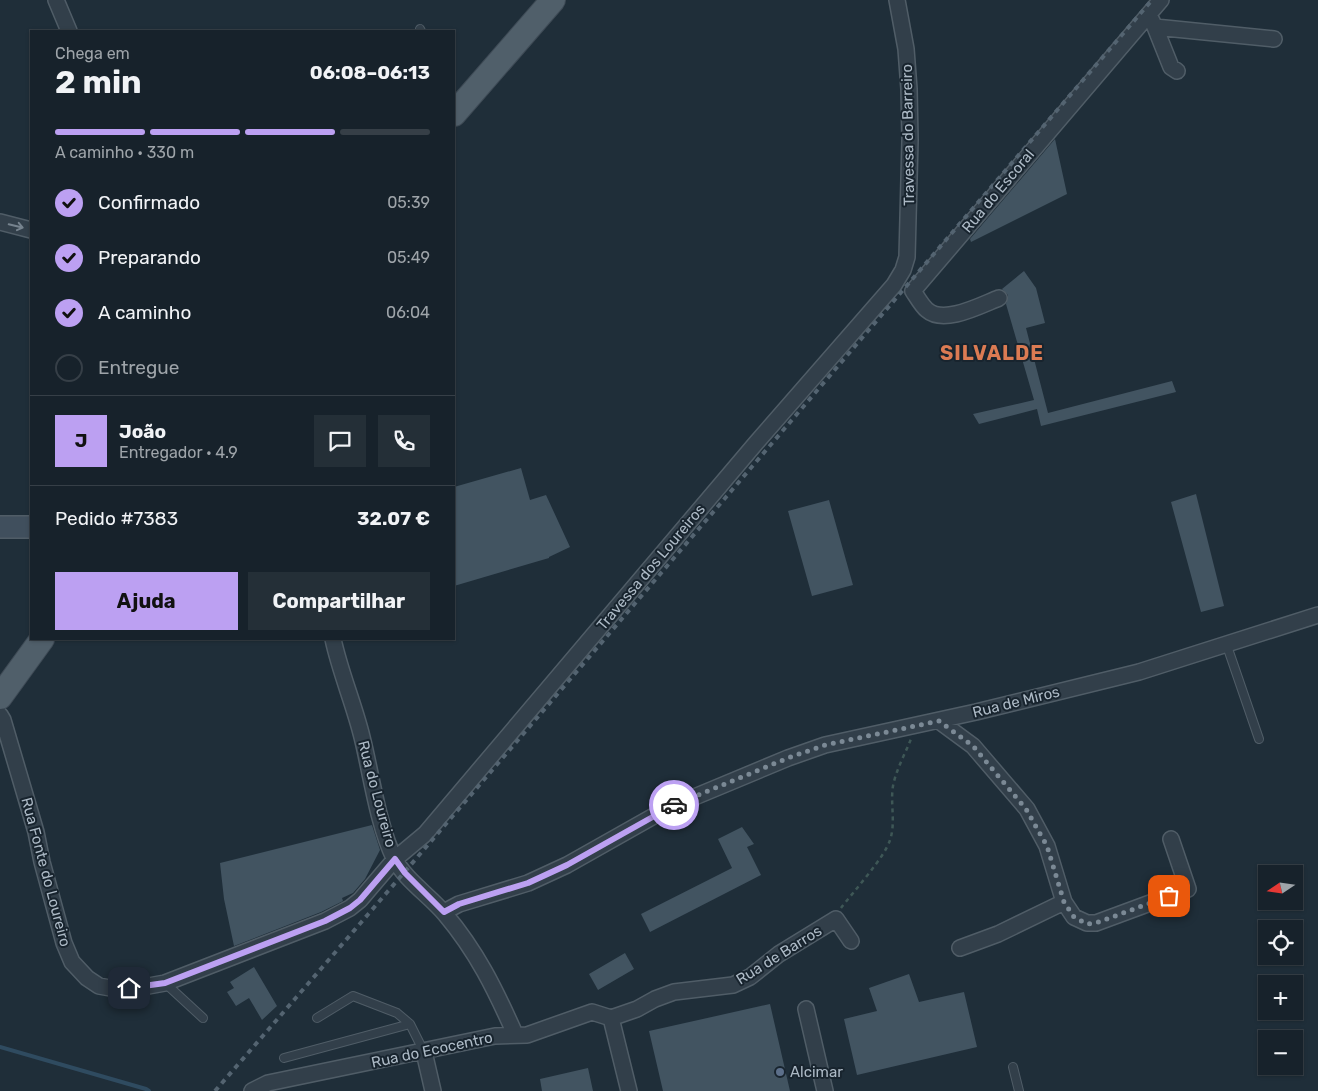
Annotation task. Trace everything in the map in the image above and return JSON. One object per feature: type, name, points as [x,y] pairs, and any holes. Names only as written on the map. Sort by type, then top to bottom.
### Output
[{"type":"main road","points":[[455,113],[553,0]]},
{"type":"main road","points":[[0,514],[30,512]]},
{"type":"main road","points":[[0,527],[30,527]]},
{"type":"main road","points":[[0,697],[41,640]]},
{"type":"street","points":[[56,0],[69,30]]},
{"type":"street","name":"Travessa do Barreiro","points":[[897,0],[906,48],[909,98],[908,239],[907,256],[903,270]]},
{"type":"street","name":"Rua do Escoral","points":[[999,298],[952,315],[938,316],[927,311],[913,291],[1152,21],[1161,0]]},
{"type":"street","points":[[1152,21],[1274,39]]},
{"type":"street","points":[[1152,21],[1171,67],[1177,71]]},
{"type":"street","points":[[0,222],[30,230]]},
{"type":"street","name":"Travessa dos Loureiros","points":[[395,859],[425,834],[756,443],[876,307],[894,285],[903,270]]},
{"type":"street","name":"Rua de Miros","points":[[444,912],[459,904],[528,883],[567,865],[668,808],[788,758],[825,745],[939,721],[1139,672],[1318,615]]},
{"type":"street","name":"Rua do Loureiro","points":[[333,640],[362,734],[381,819],[395,859],[405,873],[444,912],[470,946],[495,988],[515,1034]]},
{"type":"street","name":"Rua Fonte do Loureiro","points":[[0,715],[36,832],[42,862],[64,943],[72,962],[87,978],[99,986],[116,989],[165,983],[316,924],[350,908],[360,900],[395,859]]},
{"type":"street","points":[[939,721],[973,746],[1026,809],[1047,846],[1064,902],[1074,917],[1087,924],[1096,923],[1188,889],[1171,839]]},
{"type":"street","points":[[960,948],[998,934],[1064,902]]},
{"type":"street","name":"Rua de Barros","points":[[611,1018],[637,1009],[655,999],[674,992],[732,985],[750,976],[779,954],[836,920],[851,941]]},
{"type":"street","points":[[806,1009],[825,1091]]},
{"type":"street","name":"Rua do Ecocentro","points":[[252,1091],[268,1083],[495,1036],[527,1034],[592,1012],[611,1018]]},
{"type":"street","points":[[611,1018],[629,1091]]},
{"type":"street","points":[[424,1052],[433,1091]]},
{"type":"lane","points":[[1226,643],[1258,739]]},
{"type":"lane","points":[[165,983],[203,1018]]},
{"type":"lane","points":[[317,1018],[354,996],[397,1013],[410,1024],[424,1052]]},
{"type":"lane","points":[[284,1058],[410,1024]]},
{"type":"lane","points":[[1014,1067],[1019,1091]]},
{"type":"path","points":[[836,920],[836,915],[880,857],[890,840],[894,818],[893,785],[917,726]]},
{"type":"building","points":[[1055,139],[1067,194],[971,242],[970,239]]},
{"type":"building","points":[[1024,271],[1036,288],[1045,323],[1026,328],[1048,413],[1172,381],[1176,392],[1041,426],[1037,409],[979,424],[973,414],[1034,400],[1006,304],[1008,295],[1002,289]]},
{"type":"building","points":[[521,468],[530,500],[546,495],[570,547],[549,558],[455,586],[455,487]]},
{"type":"building","points":[[1196,494],[1224,606],[1201,612],[1171,502]]},
{"type":"building","points":[[829,500],[853,585],[812,596],[788,511]]},
{"type":"building","points":[[372,825],[380,850],[365,879],[353,893],[342,898],[343,901],[321,912],[234,946],[224,899],[220,863]]},
{"type":"building","points":[[742,827],[754,844],[747,847],[761,875],[650,932],[641,914],[732,868],[718,839]]},
{"type":"building","points":[[625,953],[634,969],[598,990],[589,974]]},
{"type":"building","points":[[254,967],[277,1006],[262,1020],[249,998],[236,1006],[227,992],[234,988],[230,982]]},
{"type":"building","points":[[909,974],[919,1002],[964,992],[977,1047],[857,1075],[844,1019],[877,1011],[869,988]]},
{"type":"building","points":[[770,1004],[790,1091],[663,1091],[649,1031]]},
{"type":"building","points":[[588,1068],[593,1091],[542,1091],[540,1079]]},
{"type":"waterway","points":[[0,1047],[149,1091]]},
{"type":"railway","points":[[215,1091],[1152,0]]},
{"type":"way so far","points":[[674,805],[788,758],[825,745],[939,721],[973,746],[1026,809],[1047,846],[1064,902],[1074,917],[1087,924],[1096,923],[1169,896]]},
{"type":"place","name":"Alcimar","points":[[780,1072]]},
{"type":"district","name":"SILVALDE","points":[[992,353]]},
{"type":"route","points":[[129,988],[165,983],[325,921],[350,908],[360,900],[395,859],[405,873],[444,912],[459,904],[528,883],[567,865],[674,805]]}]
